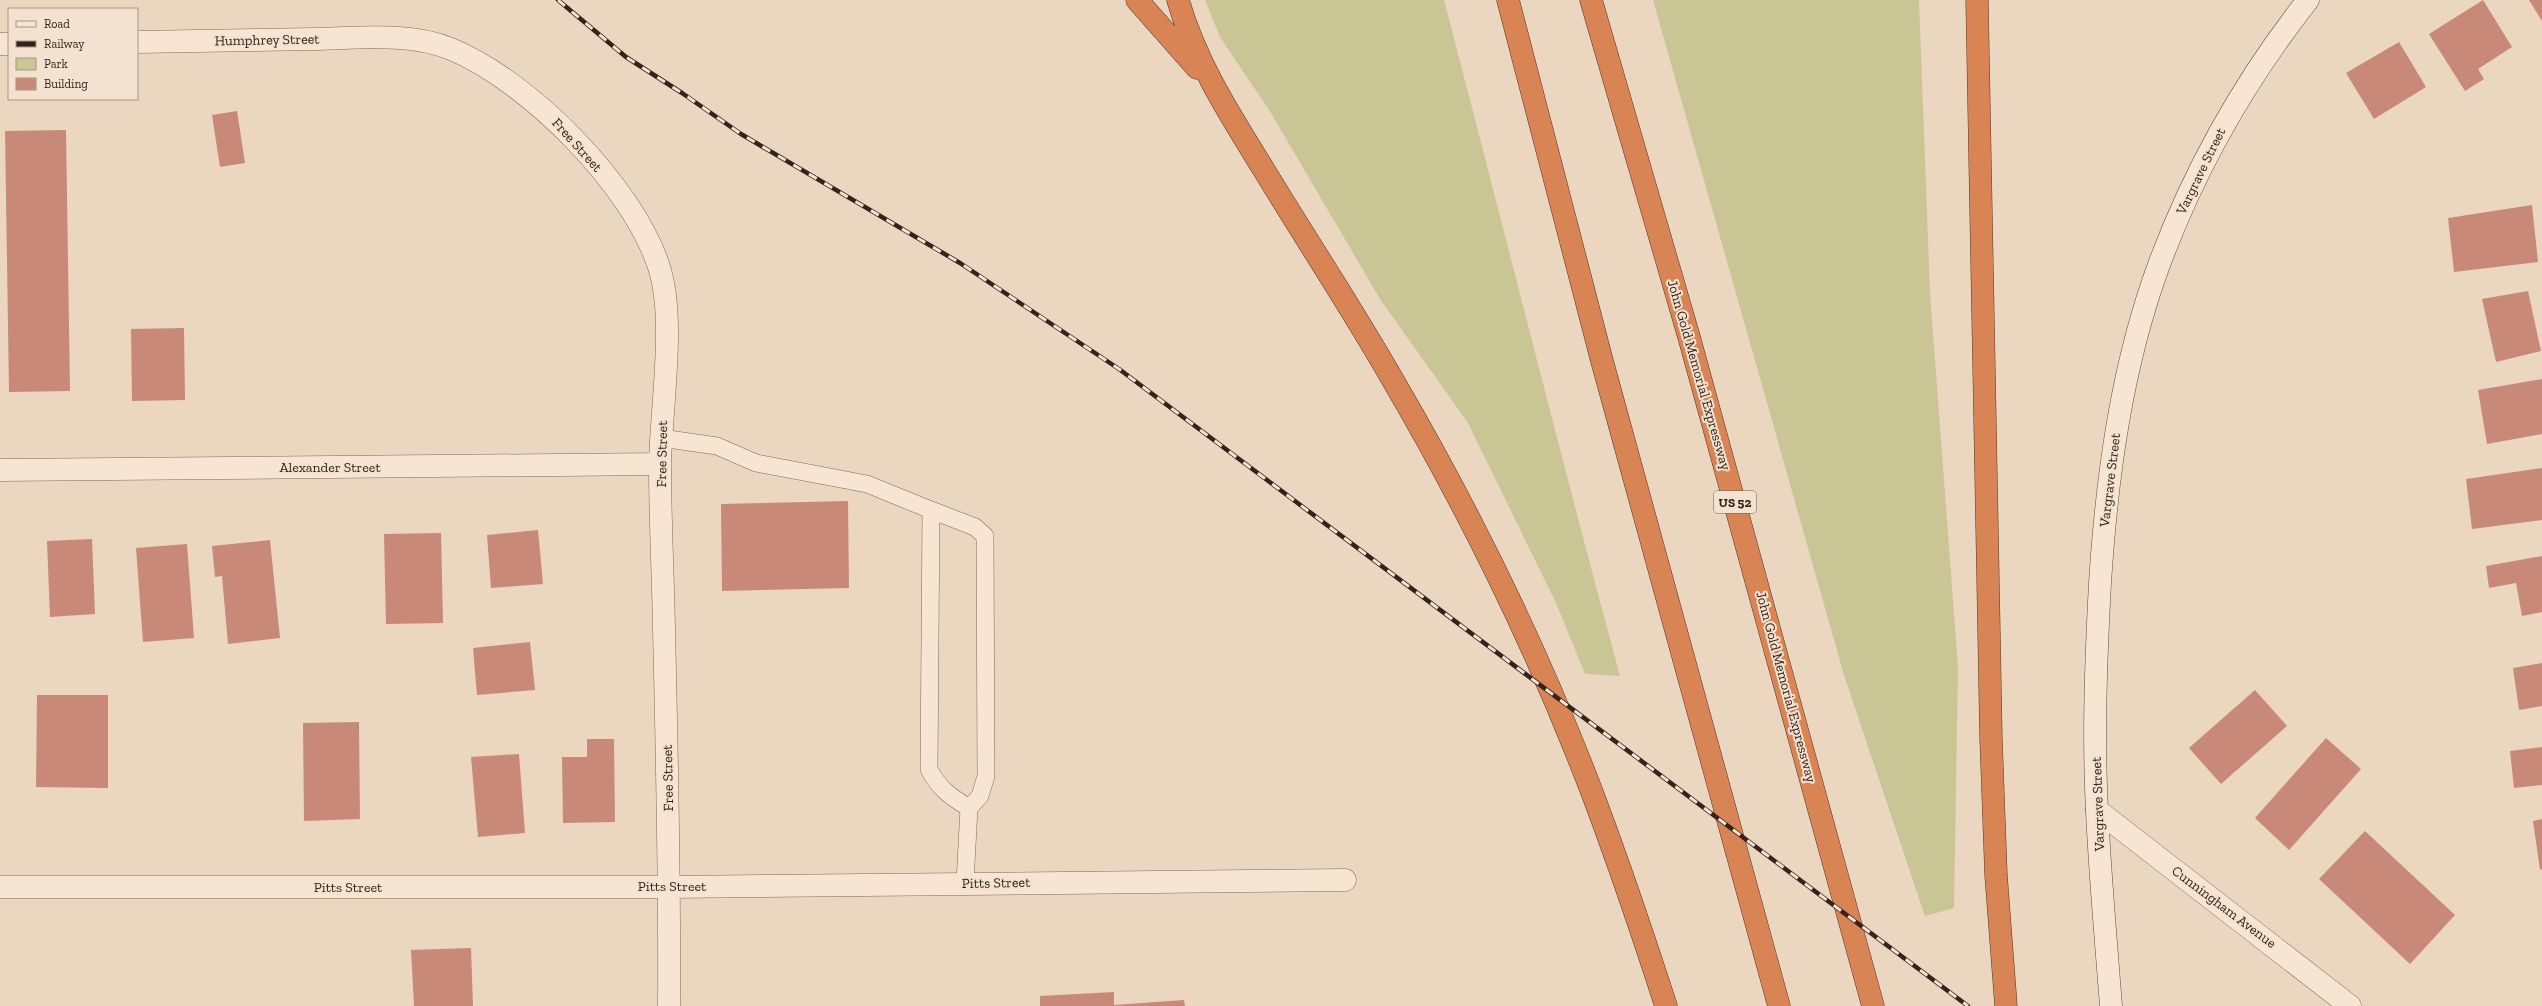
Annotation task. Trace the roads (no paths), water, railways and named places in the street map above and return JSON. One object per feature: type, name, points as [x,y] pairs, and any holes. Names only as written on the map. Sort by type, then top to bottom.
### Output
[{"type":"highway","points":[[1137,0],[1211,84]]},
{"type":"highway","points":[[1178,0],[1185,25],[1211,84],[1393,380],[1451,482],[1551,694],[1595,801],[1666,1006]]},
{"type":"highway","points":[[1508,0],[1602,361],[1779,1006]]},
{"type":"highway","name":"John Gold Memorial Expressway","points":[[1591,0],[1690,337],[1873,1006]]},
{"type":"highway","points":[[1978,0],[1991,738],[1996,875],[2006,1006]]},
{"type":"street","name":"Vargrave Street","points":[[2111,1006],[2097,810],[2095,723],[2103,541],[2113,449],[2125,383],[2159,264],[2183,205],[2211,147],[2242,92],[2277,40],[2308,0]]},
{"type":"street","name":"Humphrey Street","points":[[138,42],[397,38]]},
{"type":"street","name":"Free Street","points":[[397,38],[449,47],[495,71],[537,102],[586,152],[630,207],[648,237],[660,270],[666,322],[660,464],[670,887],[669,1006]]},
{"type":"street","name":"Alexander Street","points":[[0,470],[660,464]]},
{"type":"street","name":"Cunningham Avenue","points":[[2097,810],[2350,1006]]},
{"type":"street","name":"Pitts Street","points":[[0,888],[670,887],[1345,880]]},
{"type":"lane","points":[[661,438],[717,446],[756,463],[867,484],[975,527],[985,536],[986,776],[980,796],[969,808],[965,883]]},
{"type":"lane","points":[[931,510],[929,769],[935,782],[944,792],[969,808]]},
{"type":"railway","points":[[558,0],[626,57],[682,93],[741,134],[960,263],[1119,369],[1968,1006]]}]
